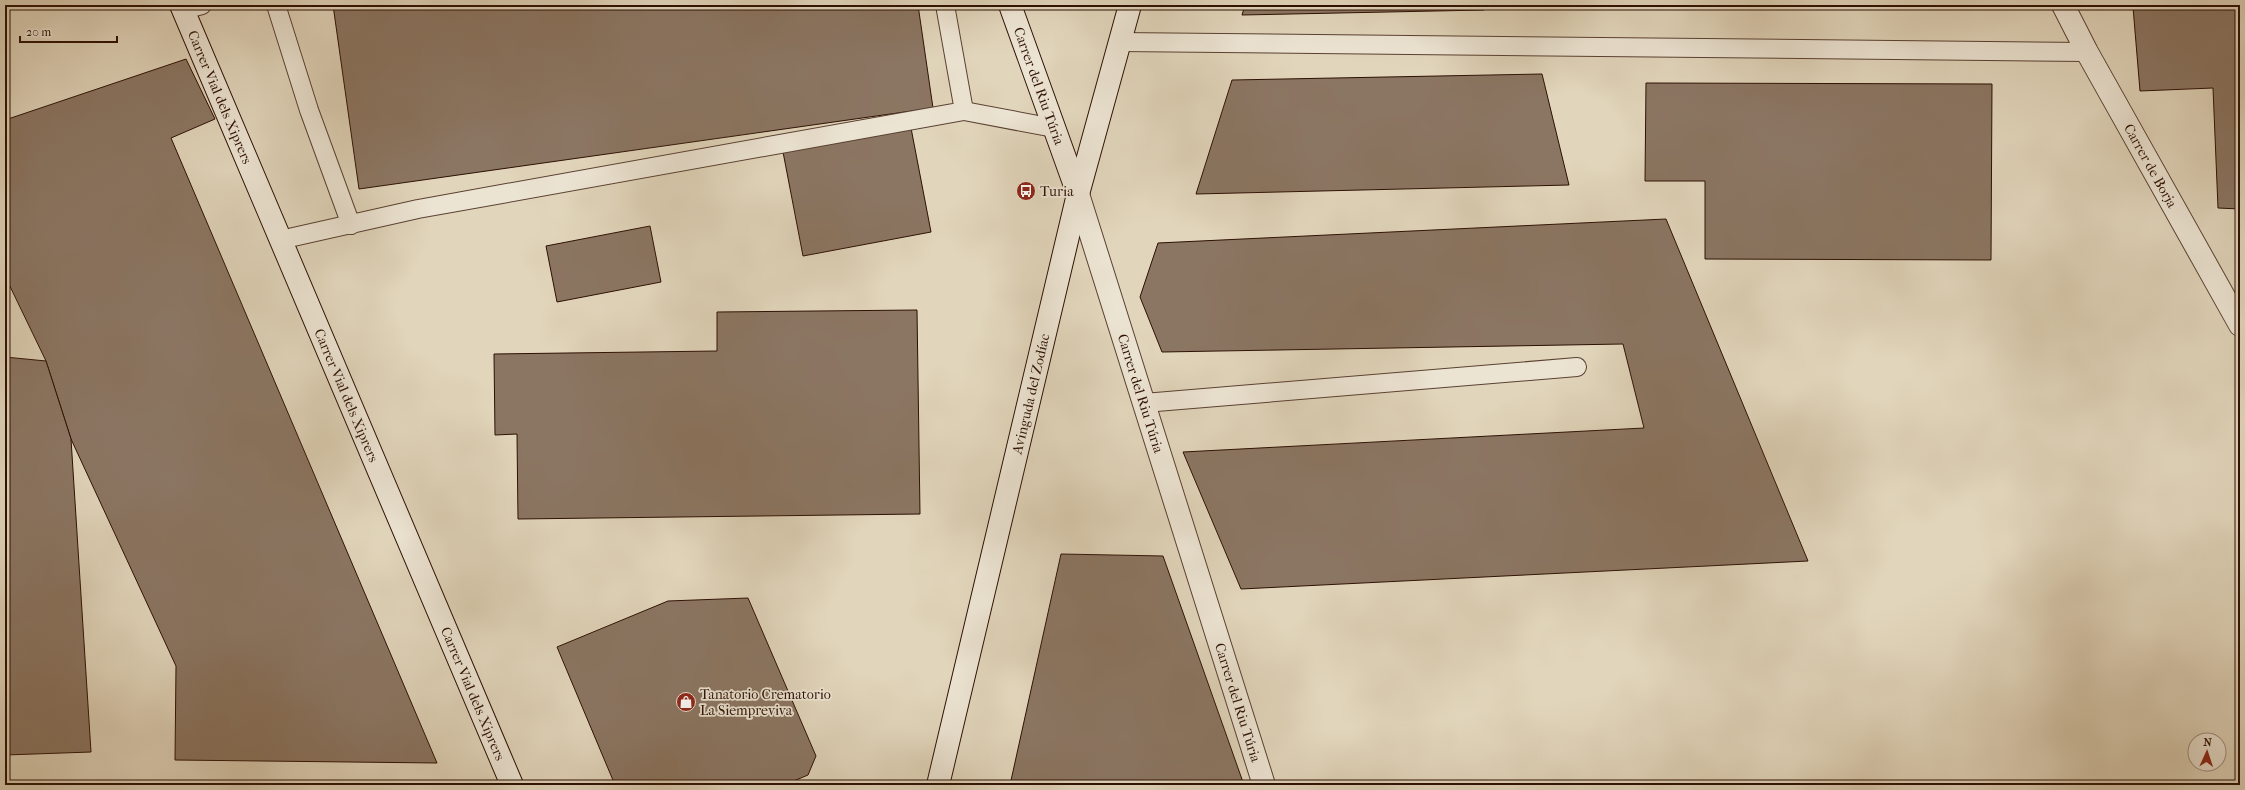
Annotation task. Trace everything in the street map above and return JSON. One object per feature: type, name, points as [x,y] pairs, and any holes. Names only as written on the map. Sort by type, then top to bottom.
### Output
[{"type":"street","name":"Carrer del Riu Túria","points":[[1010,5],[1078,194],[1264,785]]},
{"type":"street","name":"Avinguda del Zodíac","points":[[938,785],[1078,194],[1130,5]]},
{"type":"street","name":"Carrer de Borja","points":[[2063,5],[2087,52],[2240,325]]},
{"type":"street","name":"Carrer Vial dels Xiprers","points":[[188,6],[280,240],[512,785]]},
{"type":"lane","points":[[276,5],[309,110],[351,225]]},
{"type":"lane","points":[[945,5],[964,112]]},
{"type":"lane","points":[[1119,42],[2087,52]]},
{"type":"lane","points":[[280,240],[418,209],[964,112],[1054,128]]},
{"type":"lane","points":[[1144,403],[1577,367]]},
{"type":"building","points":[[333,5],[918,5],[933,108],[359,189]]},
{"type":"building","points":[[1245,5],[1484,5],[1484,10],[1242,15]]},
{"type":"building","points":[[2174,5],[2240,5],[2240,209],[2218,208],[2213,88],[2140,91],[2133,7]]},
{"type":"building","points":[[186,59],[215,119],[171,138],[437,763],[175,760],[176,666],[71,439],[46,361],[5,276],[5,120]]},
{"type":"building","points":[[1542,74],[1569,185],[1196,194],[1232,80]]},
{"type":"building","points":[[1646,83],[1992,84],[1991,260],[1705,259],[1705,181],[1645,181]]},
{"type":"building","points":[[911,128],[931,232],[803,256],[783,152]]},
{"type":"building","points":[[1666,219],[1808,561],[1241,589],[1183,452],[1644,428],[1623,344],[1162,352],[1140,297],[1158,243]]},
{"type":"building","points":[[650,226],[661,282],[557,302],[546,246]]},
{"type":"building","points":[[917,310],[920,514],[518,519],[517,434],[495,435],[494,354],[717,351],[717,312]]},
{"type":"building","points":[[5,357],[46,361],[71,439],[91,752],[5,755]]},
{"type":"building","points":[[1061,554],[1163,556],[1244,785],[1010,785]]},
{"type":"building","name":"Tanatorio Crematorio La Siempreviva","points":[[748,598],[816,756],[808,775],[784,785],[615,785],[557,647],[668,601]]},
{"type":"building","points":[[1706,783],[1706,785],[1607,785]]},
{"type":"place","name":"Turia","points":[[1026,191]]},
{"type":"place","name":"Tanatorio Crematorio La Siempreviva","points":[[686,702]]}]
